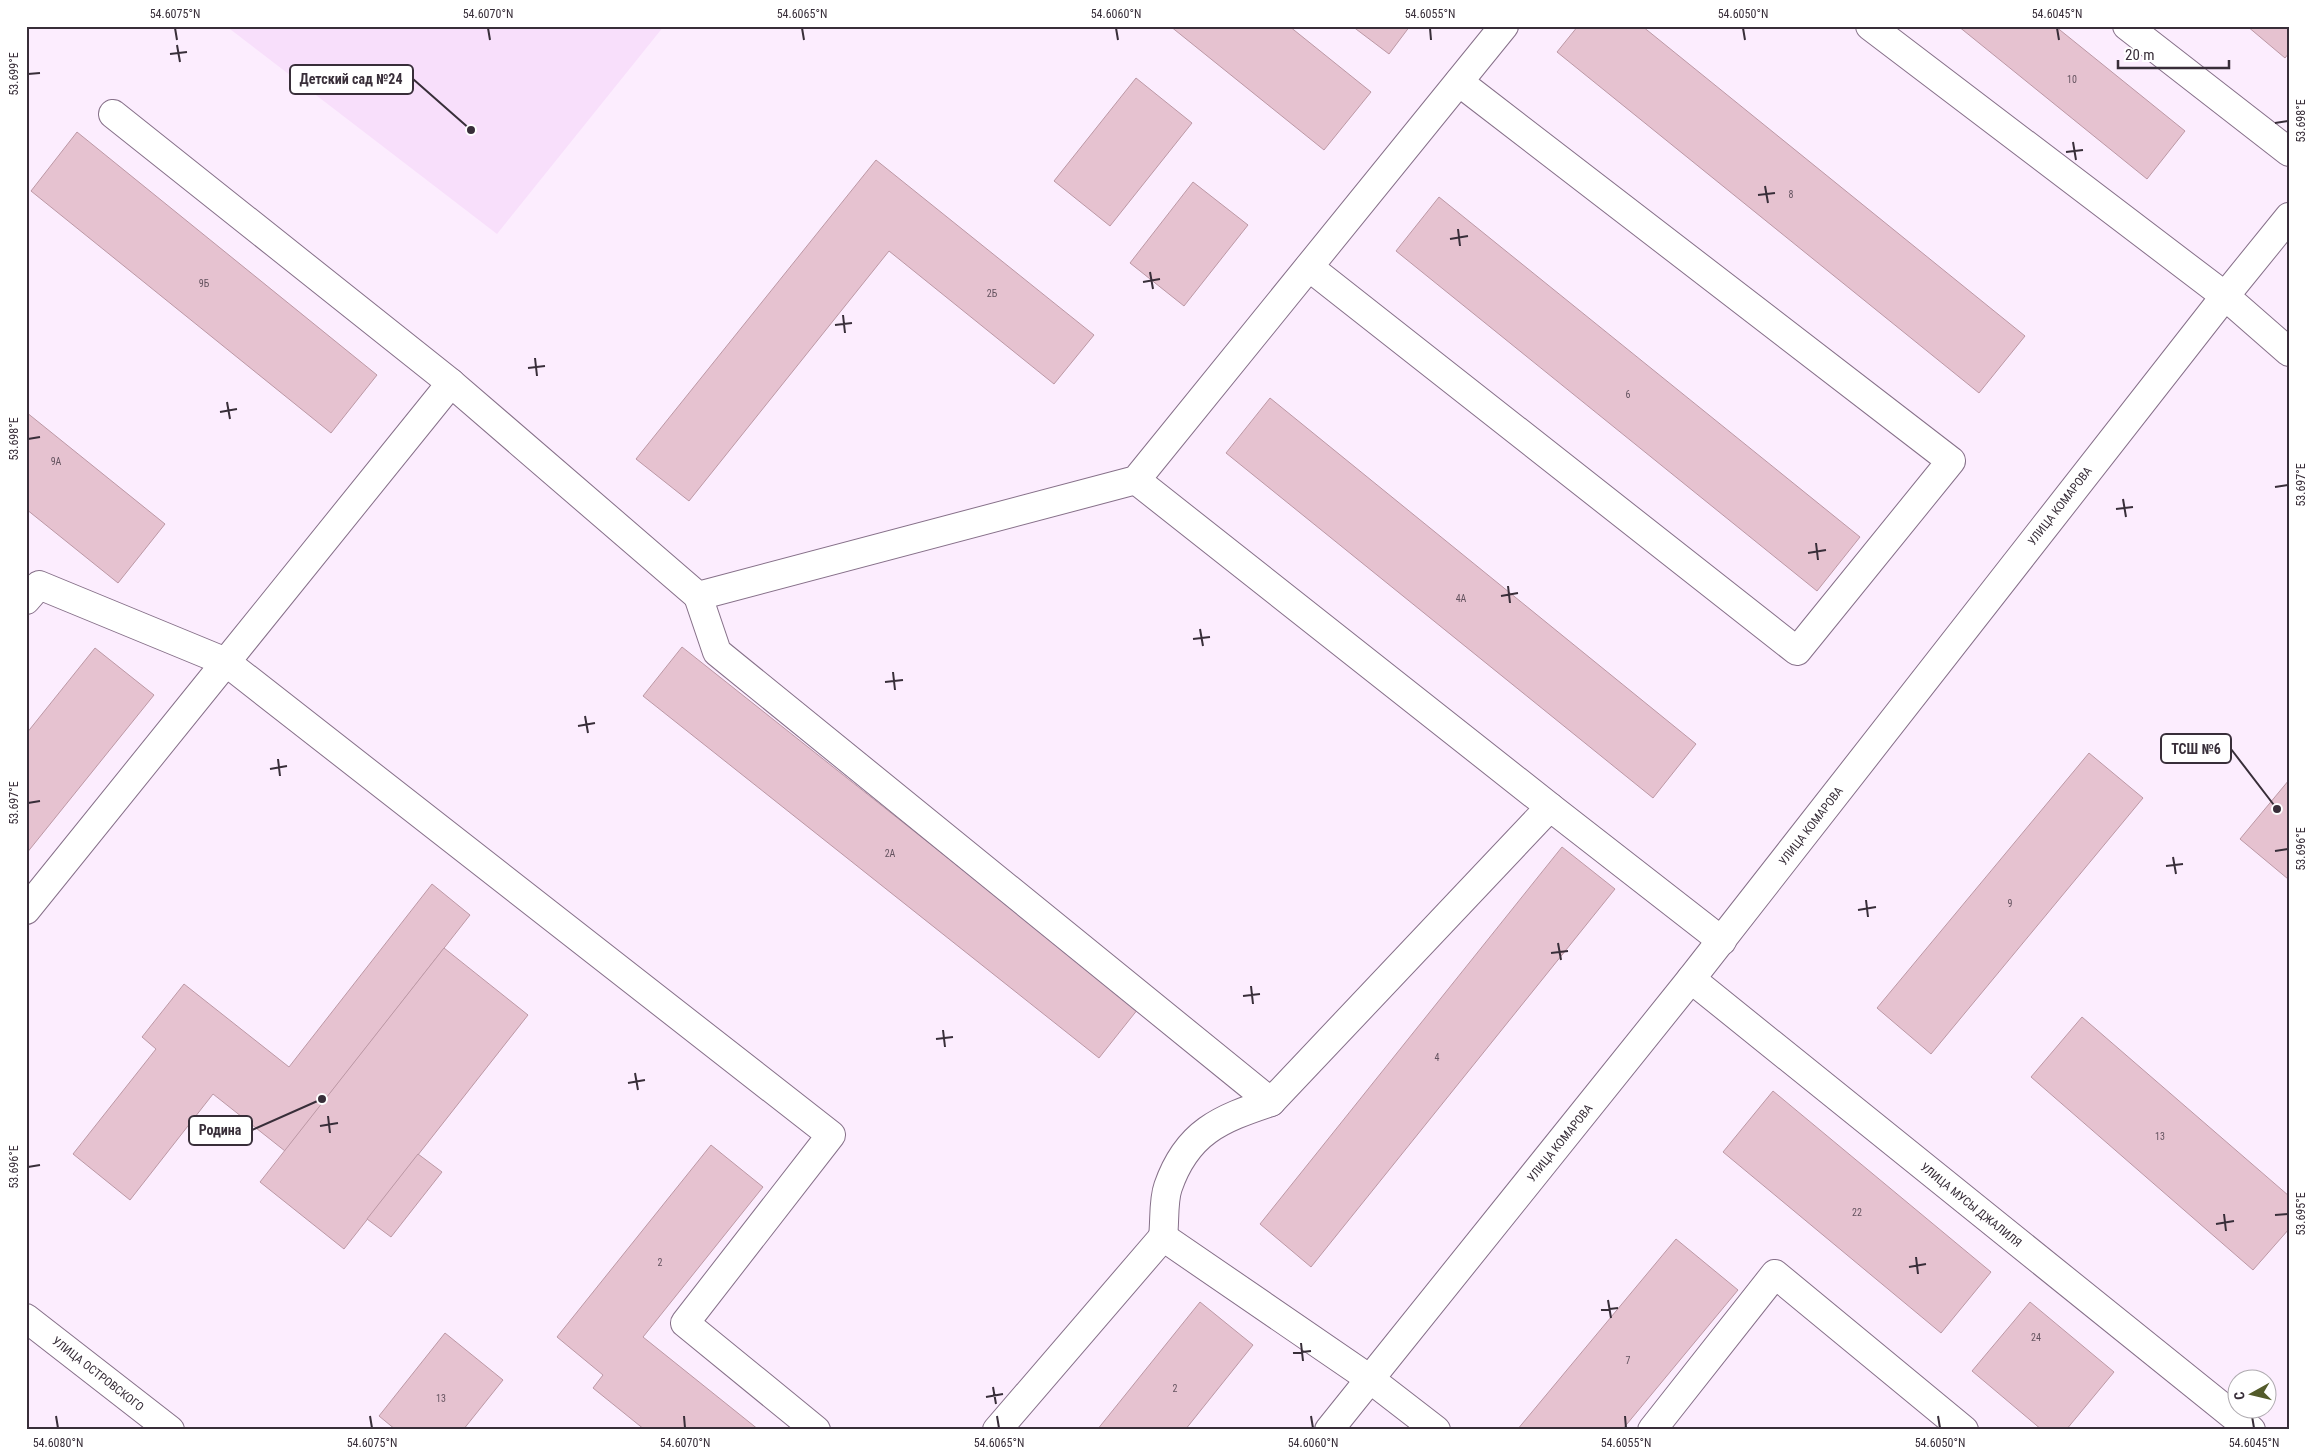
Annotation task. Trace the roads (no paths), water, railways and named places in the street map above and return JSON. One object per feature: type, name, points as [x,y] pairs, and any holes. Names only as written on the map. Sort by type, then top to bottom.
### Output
[{"type":"street","points":[[698,596],[1136,480],[1504,26]]},
{"type":"street","points":[[1870,26],[2224,296],[2289,352]]},
{"type":"street","points":[[2136,29],[2289,152]]},
{"type":"street","points":[[1309,267],[1797,651],[1951,461],[1459,82]]},
{"type":"street","points":[[113,114],[451,383],[698,596],[717,652],[1271,1102]]},
{"type":"street","name":"УЛИЦА КОМАРОВА","points":[[1329,1430],[1722,941],[2224,296],[2289,217]]},
{"type":"street","points":[[26,910],[451,383]]},
{"type":"street","points":[[1136,480],[1722,941]]},
{"type":"street","points":[[30,587],[226,662],[830,1135],[685,1323],[816,1430]]},
{"type":"street","points":[[997,1430],[1164,1237],[1167,1188],[1185,1153],[1207,1129],[1235,1114],[1271,1102],[1550,807]]},
{"type":"street","name":"УЛИЦА МУСЫ ДЖАЛИЛЯ","points":[[1691,980],[2251,1430]]},
{"type":"street","points":[[1164,1237],[1370,1379],[1436,1430]]},
{"type":"street","points":[[1652,1430],[1775,1274],[1964,1430]]},
{"type":"street","name":"УЛИЦА ОСТРОВСКОГО","points":[[26,1318],[170,1430]]},
{"type":"place","name":"Детский сад №24","points":[[471,130]]},
{"type":"place","name":"ТСШ №6","points":[[2277,809]]},
{"type":"place","name":"Родина","points":[[322,1099]]}]
